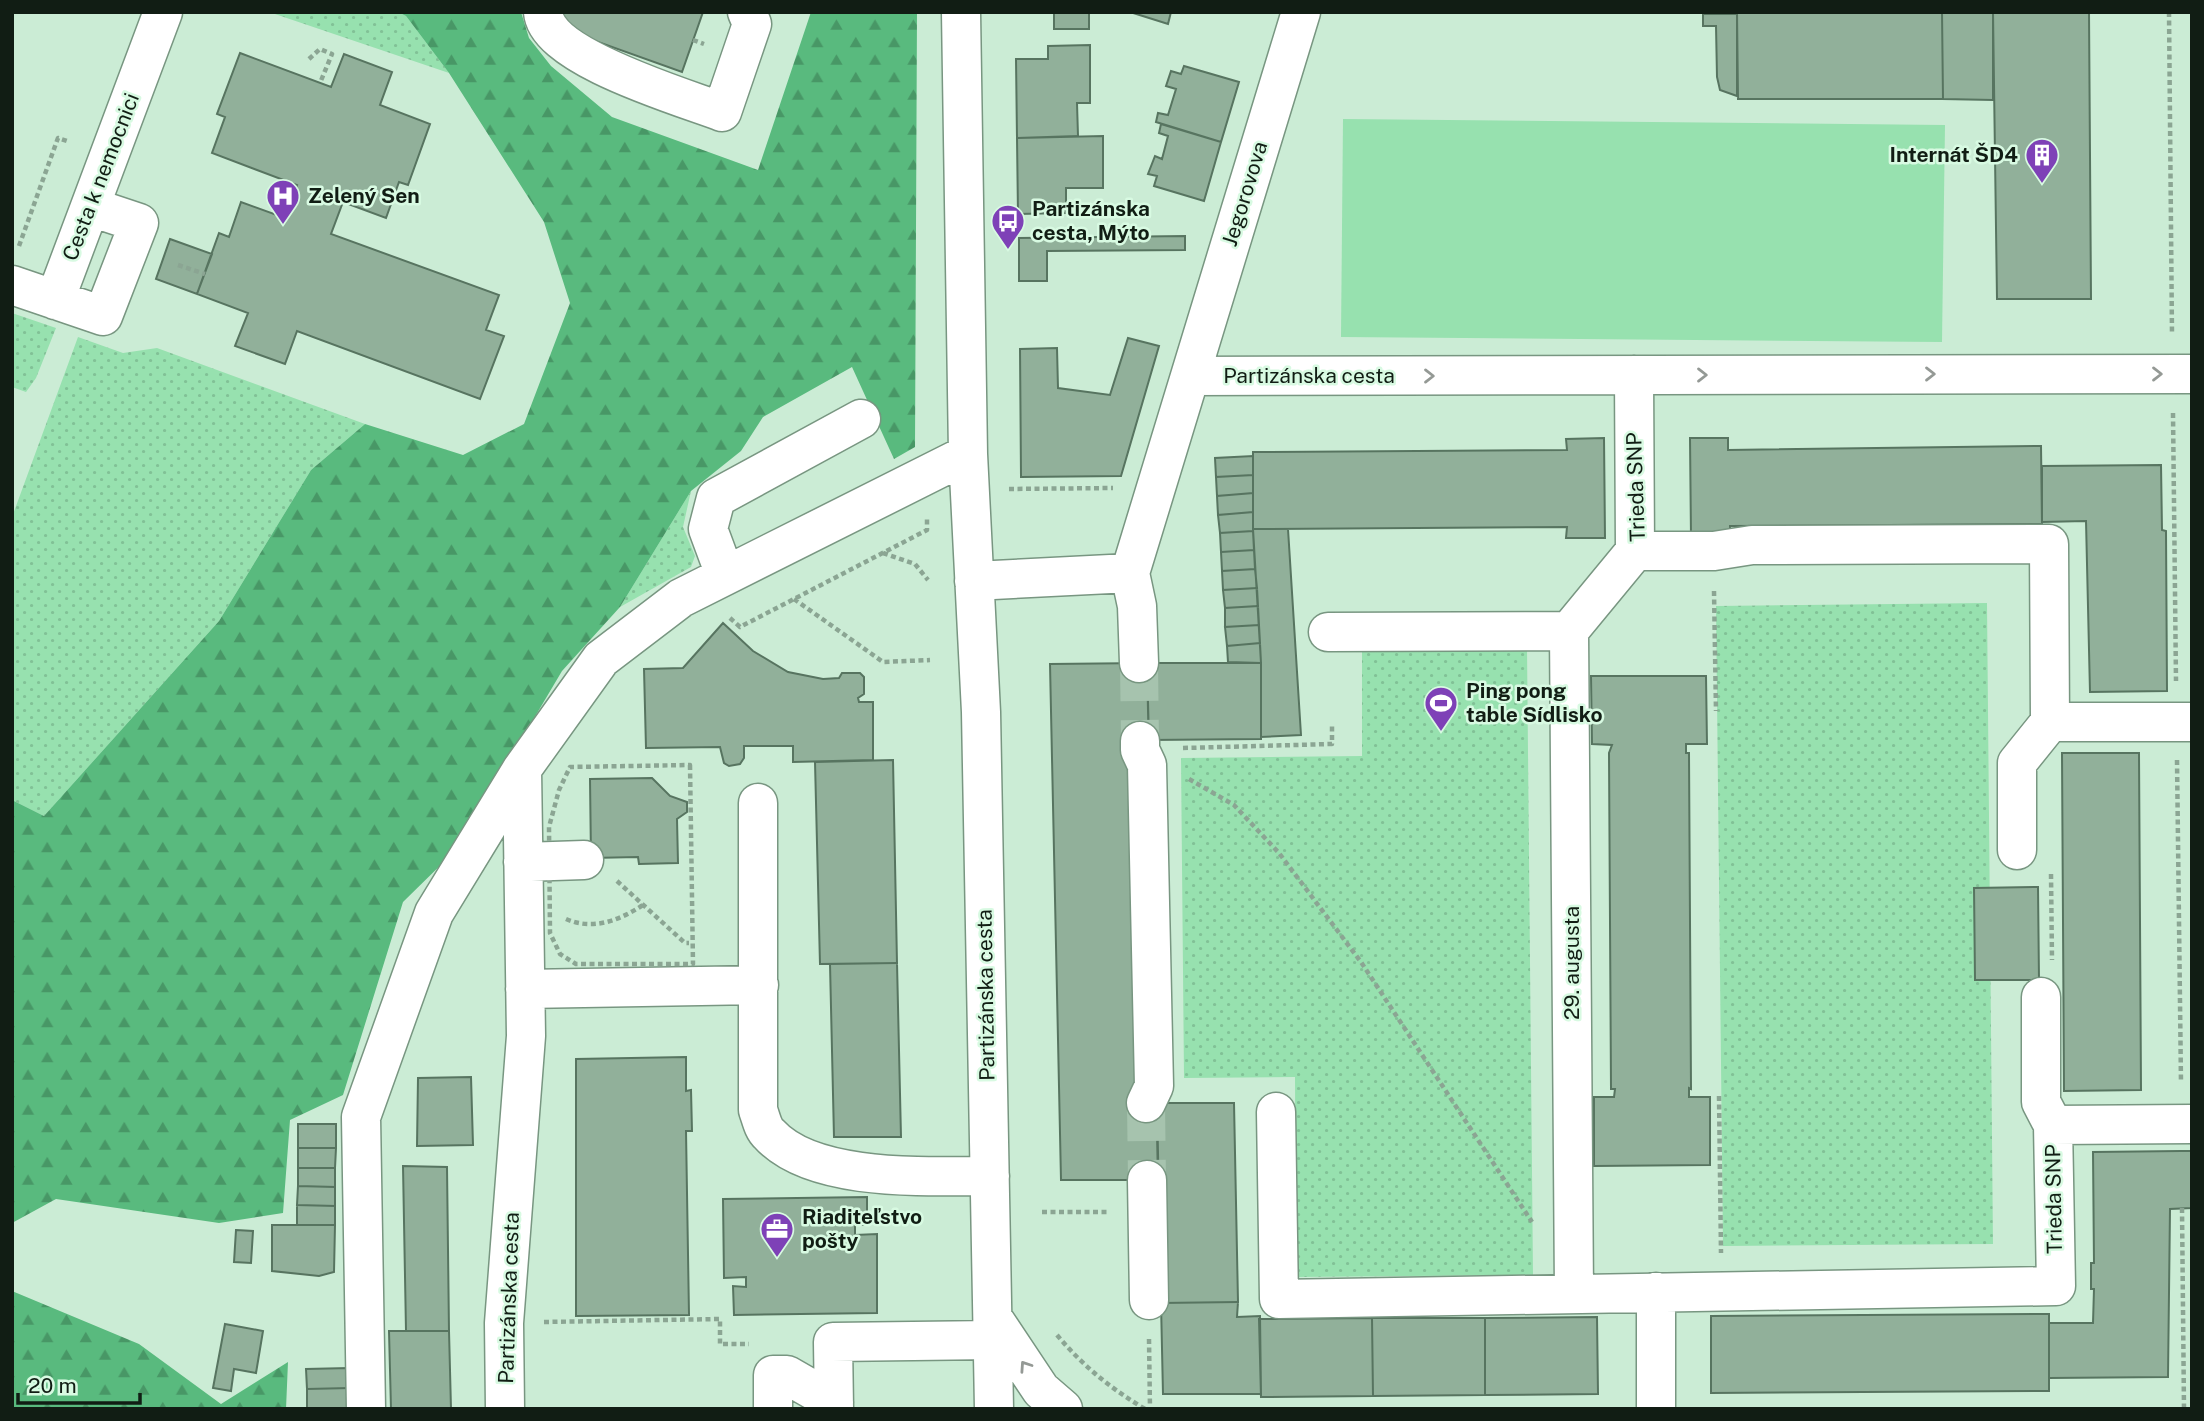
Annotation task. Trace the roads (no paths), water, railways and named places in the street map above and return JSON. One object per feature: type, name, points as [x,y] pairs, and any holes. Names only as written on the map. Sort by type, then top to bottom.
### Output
[{"type":"street","name":"Cesta k nemocnici","points":[[55,300],[163,12]]},
{"type":"street","points":[[543,12],[552,34],[572,50],[623,74],[722,111],[752,24],[747,12]]},
{"type":"street","name":"Partizánska cesta","points":[[961,12],[968,454],[981,712],[994,1409]]},
{"type":"street","name":"Jegorovova","points":[[1190,376],[1301,12]]},
{"type":"street","points":[[15,269],[55,300],[103,316],[139,223],[91,206]]},
{"type":"street","points":[[1634,375],[2182,374]]},
{"type":"street","name":"Partizánska cesta","points":[[1190,376],[1634,375]]},
{"type":"street","name":"Trieda SNP","points":[[1634,375],[1635,551],[1714,551],[1752,545],[2049,544],[2050,722]]},
{"type":"street","points":[[1139,663],[1138,606],[1130,573],[1190,376]]},
{"type":"street","points":[[725,575],[708,529],[716,498],[861,419]]},
{"type":"street","points":[[366,1409],[361,1117],[434,913],[522,769],[601,659],[681,598],[968,454]]},
{"type":"street","points":[[1328,632],[1569,631],[1635,551]]},
{"type":"street","points":[[974,581],[1130,573]]},
{"type":"street","name":"29. augusta","points":[[1569,631],[1574,1283]]},
{"type":"street","points":[[2034,856],[2017,763],[2050,722],[2184,722]]},
{"type":"street","points":[[1140,745],[1147,765],[1154,1086],[1146,1103]]},
{"type":"street","name":"Partizánska cesta","points":[[505,1409],[504,1323],[526,1036],[522,769]]},
{"type":"street","points":[[758,803],[758,1110],[767,1133],[793,1154],[876,1176],[990,1175]]},
{"type":"street","points":[[523,862],[584,860]]},
{"type":"street","points":[[2046,982],[2041,1102],[2053,1125]]},
{"type":"street","points":[[525,989],[758,985]]},
{"type":"street","points":[[1276,1112],[1279,1299],[1574,1283],[1656,1292],[1656,1409]]},
{"type":"street","name":"Trieda SNP","points":[[1656,1292],[2056,1286],[2053,1125],[2186,1124]]},
{"type":"street","points":[[1147,1196],[1149,1300]]},
{"type":"street","points":[[834,1405],[833,1342],[993,1329],[1041,1390],[1063,1409]]},
{"type":"street","points":[[773,1409],[772,1375],[787,1375],[834,1405]]},
{"type":"tunnel","points":[[1139,663],[1140,741]]},
{"type":"tunnel","points":[[1146,1103],[1147,1180]]},
{"type":"place","name":"Internát ŠD4","points":[[2042,185]]},
{"type":"place","name":"Zelený Sen","points":[[283,226]]},
{"type":"place","name":"Partizánska cesta, Mýto","points":[[1008,251]]},
{"type":"place","name":"Ping pong table Sídlisko","points":[[1441,733]]},
{"type":"place","name":"Riaditeľstvo pošty","points":[[777,1259]]}]
